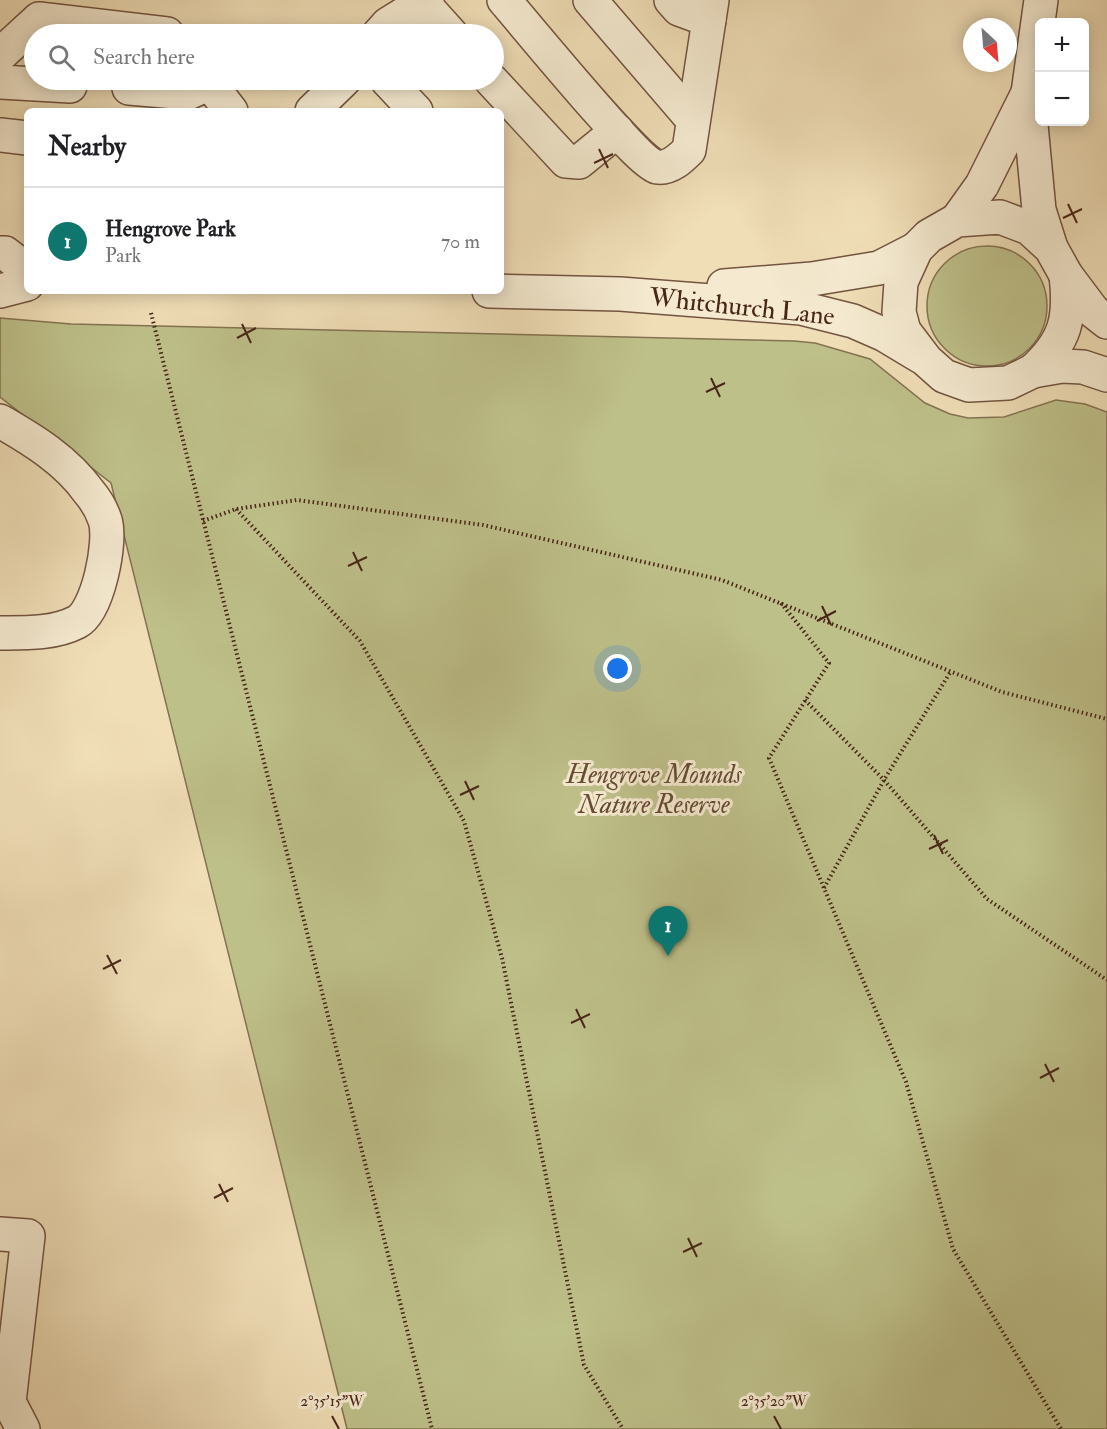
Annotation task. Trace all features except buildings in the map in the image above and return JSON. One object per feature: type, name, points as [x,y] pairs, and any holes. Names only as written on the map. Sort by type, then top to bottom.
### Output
[{"type":"street","points":[[504,0],[617,131],[650,164],[660,167],[677,161],[689,150],[710,10],[679,9],[671,0]]},
{"type":"street","points":[[590,0],[693,120]]},
{"type":"street","points":[[1041,0],[1028,93],[1039,210],[1058,262]]},
{"type":"street","points":[[388,24],[425,1],[443,24]]},
{"type":"street","points":[[34,24],[39,19],[82,24]]},
{"type":"street","points":[[0,55],[24,33]]},
{"type":"street","points":[[0,82],[24,83]]},
{"type":"street","points":[[153,90],[188,93],[193,90]]},
{"type":"street","points":[[216,90],[229,108]]},
{"type":"street","points":[[396,90],[413,108]]},
{"type":"street","points":[[500,90],[566,161],[579,162],[617,131]]},
{"type":"street","points":[[957,220],[982,185],[1028,93]]},
{"type":"street","points":[[0,135],[24,138]]},
{"type":"street","name":"Whitchurch Lane","points":[[620,294],[812,279],[879,268],[916,249],[929,236],[957,220],[1000,217],[1029,228],[1058,262],[1094,311],[1107,322]]},
{"type":"street","name":"Whitchurch Lane","points":[[916,249],[901,282],[899,312],[904,331],[926,360]]},
{"type":"street","points":[[0,253],[5,253],[24,268]]},
{"type":"street","name":"Whitchurch Lane","points":[[1033,371],[1050,355],[1064,331],[1069,305],[1058,262]]},
{"type":"street","points":[[0,291],[24,285]]},
{"type":"street","name":"Whitchurch Lane","points":[[504,291],[620,294],[801,308],[853,321],[885,335],[926,360],[944,376],[969,385],[1008,383],[1033,371],[1062,366],[1083,367],[1107,375]]},
{"type":"street","points":[[0,421],[44,447],[89,491],[105,521],[104,561],[94,599],[78,622],[38,633],[0,633]]},
{"type":"street","points":[[0,1234],[27,1236],[5,1370],[9,1402],[23,1429]]},
{"type":"path","points":[[151,313],[432,1429]]},
{"type":"path","points":[[202,521],[236,509],[297,500],[483,525],[722,580],[1002,692],[1107,719]]},
{"type":"path","points":[[236,509],[360,641],[464,821],[502,958],[584,1365],[623,1429]]},
{"type":"path","points":[[781,603],[829,663],[768,758],[906,1082],[953,1249],[1061,1429]]},
{"type":"path","points":[[824,889],[884,780],[951,671]]},
{"type":"path","points":[[805,700],[884,780],[987,899],[1107,980]]},
{"type":"green space","points":[[987,246],[1010,250],[1030,263],[1043,283],[1047,306],[1043,329],[1030,349],[1010,362],[987,366],[964,362],[944,349],[931,329],[927,306],[931,283],[944,263],[964,250]]},
{"type":"green space","name":"Hengrove Mounds Nature Reserve","points":[[0,318],[71,324],[794,341],[815,343],[870,359],[925,403],[950,414],[968,418],[1004,417],[1056,400],[1085,404],[1107,412],[1107,1429],[347,1429],[111,483],[0,397]]},
{"type":"place","name":"Hengrove Park","points":[[668,956]]}]
